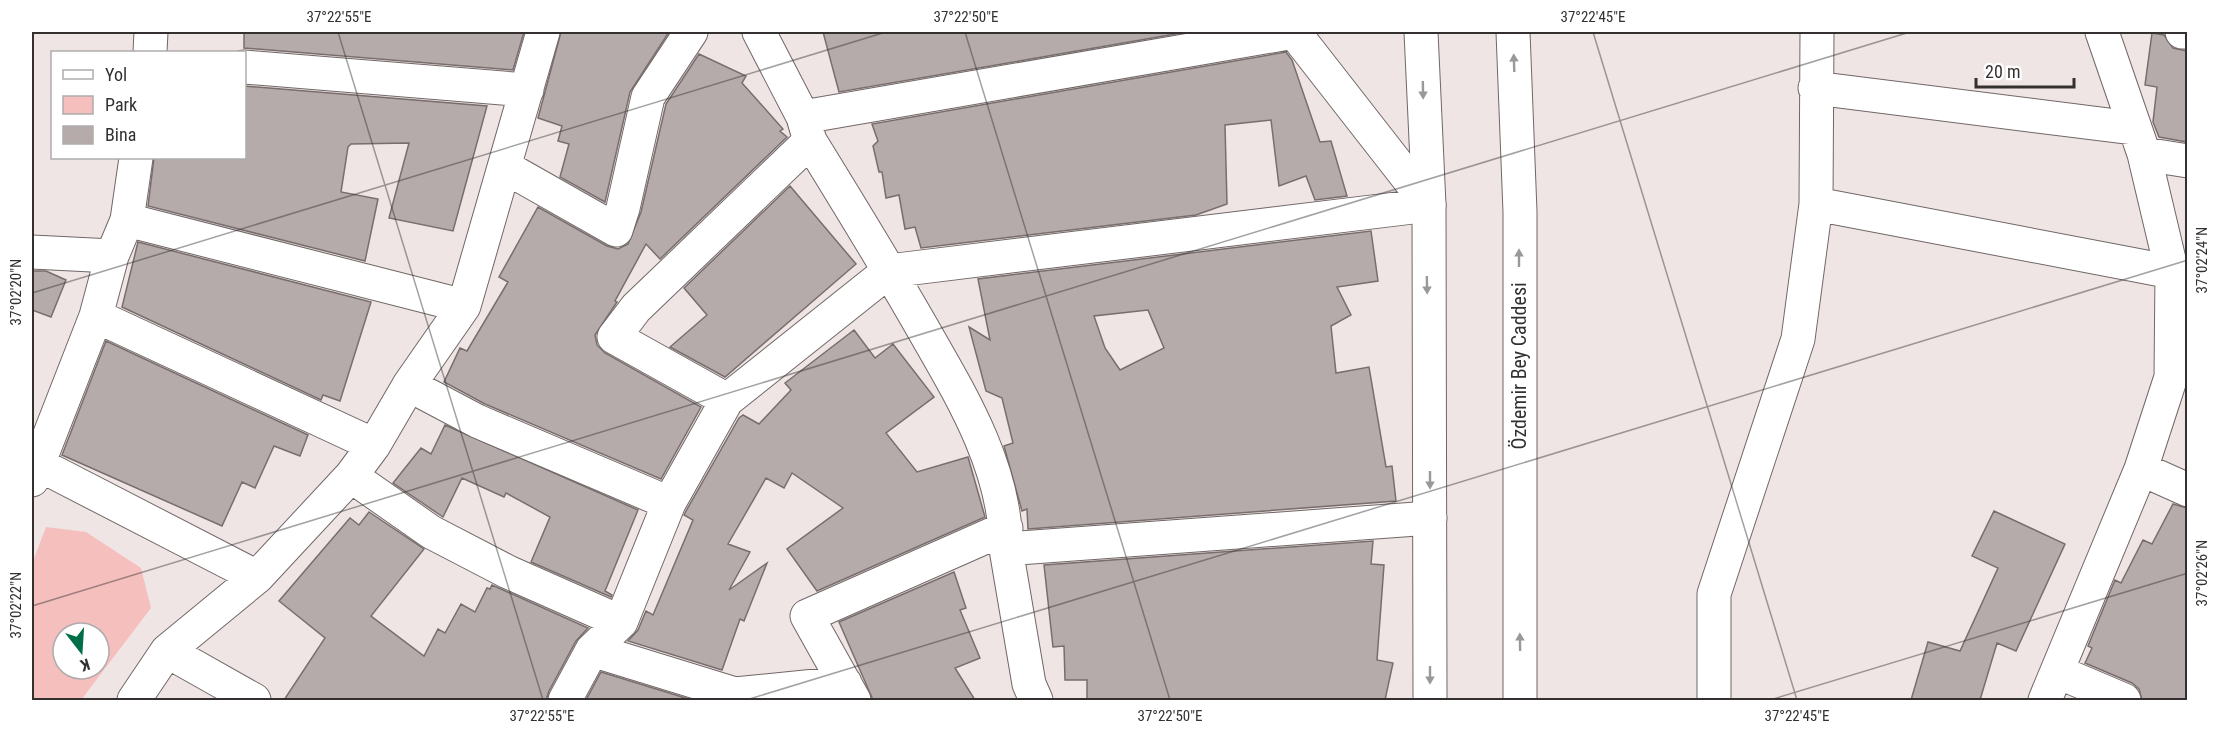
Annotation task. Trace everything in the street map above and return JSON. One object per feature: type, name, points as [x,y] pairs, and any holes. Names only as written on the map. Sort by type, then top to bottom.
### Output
[{"type":"street","points":[[150,51],[151,32]]},
{"type":"street","points":[[134,700],[167,651],[257,577],[351,476],[374,445],[409,385],[464,306],[543,32]]},
{"type":"street","points":[[505,167],[616,230],[648,98],[692,32]]},
{"type":"street","points":[[759,32],[807,129],[955,386],[989,454],[1006,539],[1029,684],[1036,700]]},
{"type":"street","points":[[727,400],[614,337],[636,308],[807,129],[1294,32],[1429,205]]},
{"type":"street","points":[[1421,32],[1429,205],[1430,700]]},
{"type":"street","name":"Özdemir Bey Caddesi","points":[[1513,32],[1520,212],[1520,700]]},
{"type":"street","points":[[1714,700],[1714,594],[1798,339],[1816,204],[1817,32]]},
{"type":"street","points":[[2102,32],[2138,141],[2172,272],[2171,377],[2141,469],[2051,686],[2124,700]]},
{"type":"street","points":[[2182,32],[2187,32]]},
{"type":"street","points":[[246,67],[527,90]]},
{"type":"street","points":[[1815,88],[2138,141],[2187,161]]},
{"type":"street","points":[[136,159],[127,220],[112,256],[96,316],[34,468],[257,577]]},
{"type":"street","points":[[1816,204],[2172,272]]},
{"type":"street","points":[[565,700],[592,650],[621,622],[669,502],[727,400],[889,271],[1429,205]]},
{"type":"street","points":[[127,220],[464,306]]},
{"type":"street","points":[[32,252],[112,256]]},
{"type":"street","points":[[96,316],[374,445]]},
{"type":"street","points":[[409,385],[477,422],[669,502]]},
{"type":"street","points":[[2141,469],[2187,490]]},
{"type":"street","points":[[351,476],[431,532],[508,573],[621,622]]},
{"type":"street","points":[[592,650],[735,694],[849,692],[807,616],[1006,539],[1430,518]]},
{"type":"street","points":[[167,651],[254,700]]},
{"type":"green space","points":[[46,527],[86,532],[141,568],[151,608],[111,661],[111,621],[51,621],[51,681],[95,681],[81,700],[32,700],[32,564]]},
{"type":"building","points":[[244,32],[524,32],[513,70],[244,48]]},
{"type":"building","points":[[561,32],[669,32],[630,92],[605,202],[560,177],[569,144],[558,141],[562,126],[538,118]]},
{"type":"building","points":[[823,32],[1187,32],[839,92]]},
{"type":"building","points":[[2152,33],[2164,35],[2173,48],[2187,51],[2187,142],[2159,137],[2153,122],[2157,87],[2145,85]]},
{"type":"building","points":[[1286,52],[1292,60],[1320,142],[1331,141],[1347,196],[1315,200],[1306,176],[1279,186],[1271,120],[1225,125],[1227,204],[1196,215],[921,248],[915,227],[905,229],[899,195],[886,198],[882,172],[879,172],[873,146],[878,141],[872,124]]},
{"type":"building","points":[[699,54],[746,76],[742,83],[783,129],[780,131],[787,137],[660,259],[646,244],[615,301],[617,302],[595,335],[597,345],[605,353],[701,407],[661,479],[485,404],[444,382],[460,348],[467,351],[508,282],[499,277],[538,207],[607,246],[618,249],[628,244],[641,212],[666,104]]},
{"type":"building","points":[[246,86],[487,106],[453,231],[389,218],[409,143],[351,144],[348,147],[341,192],[378,199],[365,261],[148,206],[154,159],[246,159]]},
{"type":"building","points":[[790,186],[856,264],[725,377],[670,347],[707,315],[684,288]]},
{"type":"building","points":[[1371,231],[1378,281],[1337,287],[1351,315],[1331,326],[1336,373],[1369,367],[1386,467],[1392,466],[1396,501],[1028,529],[1027,509],[1022,511],[1004,446],[1013,443],[1002,398],[986,391],[969,327],[990,340],[978,279]],"holes":[[[1148,310],[1164,348],[1120,370],[1105,348],[1094,316]]]},
{"type":"building","points":[[138,242],[371,302],[340,401],[323,395],[321,400],[122,307]]},
{"type":"building","points":[[32,271],[46,271],[66,280],[51,317],[32,310]]},
{"type":"building","points":[[854,330],[875,358],[893,344],[934,397],[886,433],[917,472],[968,457],[985,517],[817,591],[787,549],[843,508],[792,473],[784,488],[766,478],[728,544],[750,552],[729,590],[767,563],[744,621],[740,619],[722,670],[628,641],[638,630],[646,611],[653,615],[693,520],[684,515],[739,418],[743,415],[759,424],[791,390],[785,383]]},
{"type":"building","points":[[106,341],[308,435],[300,456],[274,446],[255,488],[242,482],[222,526],[62,455]]},
{"type":"building","points":[[445,425],[638,510],[605,591],[612,595],[611,597],[531,562],[550,517],[506,493],[504,497],[462,478],[443,517],[393,483],[421,448],[431,454]]},
{"type":"building","points":[[2173,504],[2187,508],[2187,700],[2142,700],[2139,689],[2132,683],[2085,663],[2092,648],[2088,646],[2115,580],[2121,583],[2143,540],[2152,544]]},
{"type":"building","points":[[1994,511],[2065,544],[2016,651],[1997,643],[1980,700],[1911,700],[1928,642],[1960,651],[1998,568],[1972,556]]},
{"type":"building","points":[[369,512],[424,549],[371,616],[424,656],[438,629],[445,633],[461,604],[475,612],[487,588],[490,589],[492,585],[588,628],[576,641],[546,700],[284,700],[325,638],[279,601],[350,518],[359,525]]},
{"type":"building","points":[[1373,541],[1371,564],[1384,565],[1377,660],[1393,663],[1385,700],[1087,700],[1087,680],[1065,680],[1064,646],[1053,647],[1044,565]]},
{"type":"building","points":[[954,572],[966,608],[960,610],[980,658],[955,668],[975,700],[873,700],[839,622]]},
{"type":"building","points":[[601,672],[692,700],[586,700]]}]
